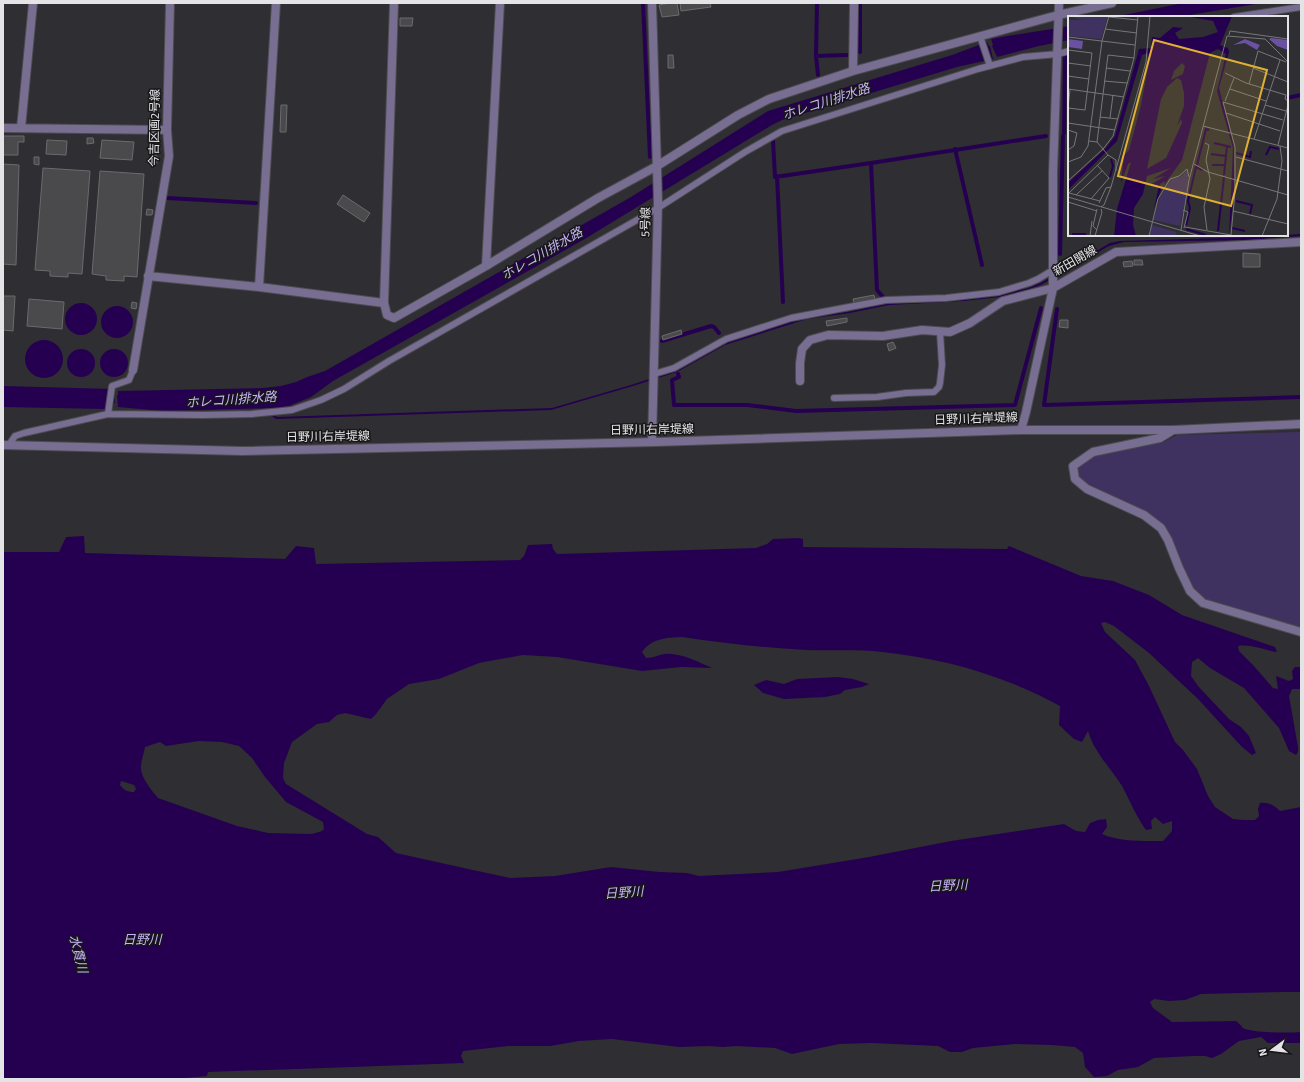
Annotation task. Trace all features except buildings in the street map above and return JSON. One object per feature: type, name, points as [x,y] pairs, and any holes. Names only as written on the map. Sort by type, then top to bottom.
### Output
[{"type":"street","points":[[21,128],[33,3]]},
{"type":"street","name":"今吉区画2号線","points":[[133,370],[169,156],[167,130],[170,3]]},
{"type":"street","points":[[259,287],[276,3]]},
{"type":"street","points":[[394,3],[384,303],[387,315],[394,318],[486,266],[598,198],[657,170],[738,115],[769,99],[853,71],[980,36],[1068,16]]},
{"type":"street","points":[[486,266],[500,3]]},
{"type":"street","name":"5号線","points":[[652,3],[658,149],[652,442]]},
{"type":"street","points":[[853,71],[854,3]]},
{"type":"street","points":[[1020,430],[1026,412],[1053,288],[1053,172],[1059,3]]},
{"type":"street","points":[[1068,16],[1112,3]]},
{"type":"street","points":[[3,128],[167,130]]},
{"type":"street","name":"新田開線","points":[[800,382],[802,349],[810,340],[828,335],[883,336],[922,330],[950,332],[970,323],[1003,301],[1053,288],[1116,252],[1301,242]]},
{"type":"street","points":[[148,276],[259,287],[384,303]]},
{"type":"street","name":"日野川右岸堤線","points":[[6,445],[242,451],[652,442],[1020,430],[1172,430],[1301,424]]},
{"type":"street","points":[[1172,430],[1160,438],[1093,452],[1073,466],[1075,479],[1087,489],[1144,515],[1161,528],[1168,540],[1190,591],[1203,603],[1301,632]]},
{"type":"lane","points":[[1241,16],[1301,7]]},
{"type":"lane","points":[[980,36],[990,66]]},
{"type":"lane","points":[[6,445],[15,436],[24,433],[108,414],[252,414],[292,410],[321,400],[344,389],[389,361],[658,205],[782,131],[990,66],[1024,57],[1058,51],[1068,51]]},
{"type":"lane","points":[[654,374],[674,368],[726,339],[791,318],[886,300],[946,298],[1000,292],[1034,281],[1053,270]]},
{"type":"lane","points":[[834,398],[877,397],[906,393],[934,392],[939,387],[942,366],[940,332]]},
{"type":"lane","points":[[108,414],[112,386],[128,380],[133,370]]},
{"type":"shaded area","points":[[1301,432],[1301,628],[1205,600],[1197,593],[1191,584],[1175,544],[1164,525],[1140,509],[1090,487],[1082,481],[1079,476],[1078,470],[1080,466],[1092,457],[1162,443],[1177,435]]},
{"type":"water","points":[[1183,3],[1262,3],[1184,16],[1119,16]]},
{"type":"water","points":[[1068,26],[1068,40],[997,57],[992,46],[991,39]]},
{"type":"water","name":"ホレコ川排水路","points":[[987,42],[990,46],[993,59],[957,67],[782,120],[772,125],[583,240],[333,381],[311,397],[289,406],[278,408],[162,411],[118,407],[118,391],[263,388],[281,386],[296,382],[325,371],[631,197],[768,111],[952,55]]},
{"type":"water","points":[[1301,234],[1301,236],[1249,240],[1124,242],[1109,246],[1041,285],[1029,289],[1000,297],[964,301],[889,305],[850,313],[807,319],[725,345],[677,372],[551,410],[276,419],[272,416],[552,408],[676,370],[726,342],[790,320],[808,316],[847,312],[889,303],[978,298],[1028,288],[1042,282],[1110,243],[1119,241]]},
{"type":"water","points":[[81,303],[87,304],[94,310],[97,319],[96,325],[90,332],[81,335],[75,334],[68,328],[65,319],[66,313],[72,306]]},
{"type":"water","points":[[117,306],[123,307],[130,313],[133,322],[132,328],[126,335],[117,338],[111,337],[104,331],[101,322],[102,316],[108,309]]},
{"type":"water","points":[[44,340],[54,343],[60,349],[63,359],[60,369],[54,375],[44,378],[34,375],[28,369],[25,359],[28,349],[34,343]]},
{"type":"water","points":[[81,349],[91,353],[95,363],[91,373],[81,377],[71,373],[67,363],[71,353]]},
{"type":"water","points":[[114,349],[124,353],[128,363],[124,373],[114,377],[104,373],[100,363],[104,353]]},
{"type":"water","points":[[3,386],[113,389],[115,403],[113,404],[113,408],[105,409],[3,407]]},
{"type":"water","name":"日野川","points":[[84,536],[85,553],[285,559],[296,546],[314,548],[316,564],[520,560],[524,556],[528,545],[552,544],[553,549],[557,554],[756,548],[767,544],[773,539],[799,538],[803,539],[803,547],[1007,549],[1009,546],[1081,576],[1113,581],[1149,595],[1182,615],[1275,647],[1277,652],[1253,646],[1238,646],[1239,651],[1273,688],[1278,689],[1276,676],[1289,681],[1293,679],[1292,671],[1295,667],[1301,667],[1301,689],[1292,689],[1289,696],[1298,747],[1298,752],[1296,755],[1289,751],[1279,728],[1244,688],[1210,668],[1198,658],[1192,662],[1191,676],[1198,686],[1229,719],[1241,727],[1249,736],[1256,753],[1252,755],[1242,747],[1198,699],[1149,653],[1114,626],[1105,622],[1101,623],[1105,632],[1135,660],[1175,742],[1197,769],[1208,796],[1215,807],[1233,819],[1255,820],[1259,816],[1258,809],[1260,803],[1271,804],[1280,811],[1301,807],[1301,992],[1201,994],[1185,1000],[1169,1001],[1154,999],[1150,1002],[1153,1008],[1172,1022],[1236,1021],[1243,1028],[1248,1030],[1263,1032],[1301,1032],[1301,1043],[1268,1043],[1261,1037],[1239,1041],[1221,1054],[1212,1058],[1205,1056],[1194,1056],[1154,1058],[1138,1067],[1118,1070],[1107,1076],[1094,1077],[1085,1067],[1083,1053],[1075,1047],[1052,1045],[1015,1044],[973,1048],[962,1052],[950,1052],[938,1046],[872,1043],[839,1044],[792,1054],[775,1048],[736,1046],[679,1047],[612,1039],[579,1041],[550,1046],[508,1046],[463,1051],[461,1056],[464,1063],[208,1072],[207,1076],[175,1079],[3,1079],[3,552],[59,552],[66,537]],"holes":[[[682,637],[775,648],[882,652],[906,655],[974,670],[1017,685],[1060,706],[1059,725],[1074,739],[1082,742],[1088,731],[1094,746],[1122,786],[1146,830],[1152,829],[1151,821],[1155,817],[1163,824],[1172,821],[1172,831],[1163,841],[1132,840],[1109,837],[1102,834],[1107,827],[1106,819],[1090,823],[1085,832],[1076,831],[1064,824],[951,841],[869,857],[778,872],[699,876],[687,873],[659,872],[611,867],[555,876],[510,878],[396,853],[378,837],[367,834],[286,784],[283,778],[284,763],[292,742],[317,724],[329,722],[337,715],[345,713],[371,719],[387,699],[409,684],[439,679],[479,663],[523,655],[557,657],[642,671],[681,667],[712,668],[676,654],[664,654],[646,658],[642,652],[646,647],[655,641],[665,638]],[[199,741],[222,742],[239,746],[252,758],[265,777],[286,802],[323,822],[324,829],[312,834],[268,833],[237,826],[158,798],[144,779],[141,764],[145,747],[160,742],[166,746]],[[121,781],[134,785],[136,789],[134,792],[129,792],[120,785]]]},
{"type":"water","points":[[838,677],[853,679],[869,684],[862,687],[845,690],[840,694],[825,697],[784,699],[763,693],[754,685],[766,680],[784,684],[797,679]]},
{"type":"waterway","points":[[643,3],[650,157]]},
{"type":"waterway","points":[[817,3],[816,56],[818,75]]},
{"type":"waterway","points":[[860,3],[860,52]]},
{"type":"waterway","points":[[816,56],[847,55]]},
{"type":"waterway","points":[[1064,133],[1065,56]]},
{"type":"waterway","points":[[1288,98],[1301,95]]},
{"type":"waterway","points":[[773,141],[775,177],[1046,136]]},
{"type":"waterway","points":[[1060,254],[1063,136]]},
{"type":"waterway","points":[[955,149],[982,265]]},
{"type":"waterway","points":[[871,163],[877,290],[883,297]]},
{"type":"waterway","points":[[777,176],[783,302]]},
{"type":"waterway","points":[[167,198],[256,203]]},
{"type":"waterway","points":[[1003,293],[1018,291]]},
{"type":"waterway","points":[[678,374],[679,377],[672,380],[674,405],[747,405],[796,411],[1015,405],[1041,308]]},
{"type":"waterway","points":[[1057,309],[1044,405],[1301,397]]},
{"type":"waterway","points":[[662,341],[711,326],[714,327],[719,333]]},
{"type":"water label","name":"水貫川","points":[[78,954]]}]
